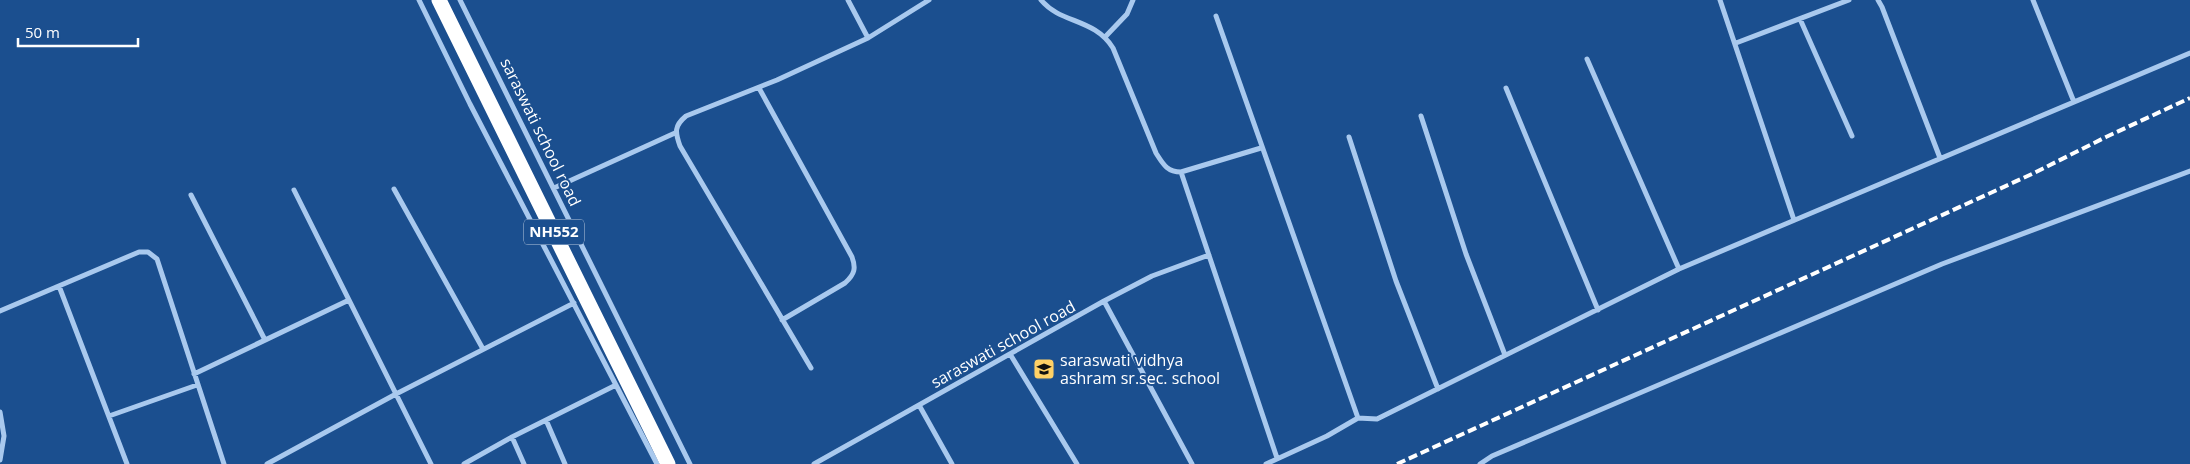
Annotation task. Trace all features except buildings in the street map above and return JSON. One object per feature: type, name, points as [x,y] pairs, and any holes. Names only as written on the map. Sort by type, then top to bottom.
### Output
[{"type":"highway","name":"NH552","points":[[439,0],[668,464]]},
{"type":"street","points":[[419,0],[470,104],[657,464]]},
{"type":"street","name":"saraswati school road","points":[[460,0],[690,464]]},
{"type":"street","points":[[848,0],[868,38]]},
{"type":"street","points":[[811,368],[680,146],[675,134],[677,124],[686,116],[759,88],[868,38],[929,0]]},
{"type":"street","points":[[1041,0],[1060,14],[1106,36],[1113,48],[1163,166],[1172,172],[1181,172],[1261,148]]},
{"type":"street","points":[[1106,36],[1127,14],[1133,0]]},
{"type":"street","points":[[1720,0],[1794,220]]},
{"type":"street","points":[[1736,43],[1849,0]]},
{"type":"street","points":[[1878,0],[1940,158]]},
{"type":"street","points":[[2033,0],[2074,102]]},
{"type":"street","points":[[1216,16],[1261,148],[1358,418]]},
{"type":"street","points":[[1800,19],[1852,136]]},
{"type":"street","points":[[1266,464],[1327,436],[1358,418],[1377,419],[1679,269],[2190,53]]},
{"type":"street","points":[[1587,58],[1679,269]]},
{"type":"street","points":[[759,88],[852,257],[855,266],[853,276],[846,283],[782,320]]},
{"type":"street","points":[[1506,88],[1598,310]]},
{"type":"street","points":[[1421,116],[1466,254],[1505,355]]},
{"type":"street","points":[[554,188],[675,134]]},
{"type":"street","points":[[1349,137],[1396,281],[1438,389]]},
{"type":"street","points":[[1480,464],[1501,453],[1942,264],[2190,171]]},
{"type":"street","points":[[1181,172],[1277,458]]},
{"type":"street","points":[[394,189],[483,349]]},
{"type":"street","points":[[294,190],[431,464]]},
{"type":"street","points":[[191,195],[264,340]]},
{"type":"street","points":[[0,311],[139,252],[148,252],[157,259],[224,464]]},
{"type":"street","name":"saraswati school road","points":[[814,464],[1104,301],[1152,276],[1209,255]]},
{"type":"street","points":[[59,286],[127,464]]},
{"type":"street","points":[[194,374],[349,300]]},
{"type":"street","points":[[1104,301],[1192,464]]},
{"type":"street","points":[[267,464],[396,394],[574,303]]},
{"type":"street","points":[[1010,354],[1077,464]]},
{"type":"street","points":[[109,416],[197,385]]},
{"type":"street","points":[[464,464],[512,436],[616,385]]},
{"type":"street","points":[[919,406],[952,464]]},
{"type":"street","points":[[0,412],[4,436],[0,460]]},
{"type":"street","points":[[546,420],[565,464]]},
{"type":"street","points":[[512,436],[524,464]]},
{"type":"street","points":[[827,457],[831,464]]},
{"type":"railway","points":[[1397,464],[2032,174],[2190,98]]},
{"type":"place","name":"saraswati vidhya ashram sr.sec. school","points":[[1044,369]]}]
